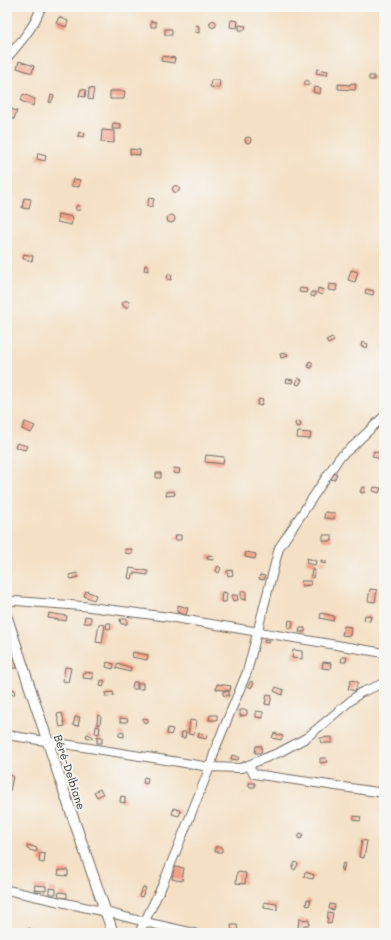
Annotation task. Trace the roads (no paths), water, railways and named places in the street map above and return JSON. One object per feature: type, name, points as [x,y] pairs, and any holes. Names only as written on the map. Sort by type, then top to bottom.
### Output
[{"type":"street","points":[[7,58],[23,38],[42,7]]},
{"type":"street","points":[[139,933],[162,886],[247,672],[279,548],[339,458],[384,416]]},
{"type":"street","points":[[7,601],[90,607],[168,617],[384,653]]},
{"type":"street","name":"Béré-Delbiane","points":[[7,618],[70,809],[113,933]]},
{"type":"street","points":[[7,735],[210,768],[241,768],[280,752],[306,738],[360,693],[384,683]]},
{"type":"street","points":[[248,765],[254,774],[384,793]]},
{"type":"street","points":[[7,890],[194,933]]}]
